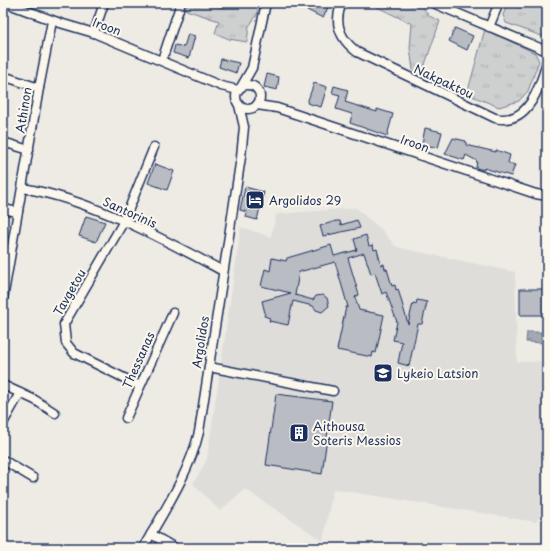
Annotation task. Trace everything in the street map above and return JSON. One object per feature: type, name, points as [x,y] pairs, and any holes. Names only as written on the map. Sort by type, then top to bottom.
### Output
[{"type":"street","name":"Iroon","points":[[6,3],[52,21],[94,33],[162,60],[239,95],[254,107],[277,108],[431,161],[536,194],[547,196]]},
{"type":"street","points":[[94,33],[104,3]]},
{"type":"street","points":[[162,60],[180,3]]},
{"type":"street","points":[[239,95],[252,68],[266,3]]},
{"type":"street","name":"Nakpaktou","points":[[342,3],[338,17],[338,29],[344,40],[353,49],[370,60],[495,118],[512,119],[526,109],[536,93],[547,62]]},
{"type":"street","points":[[433,3],[489,28],[547,51]]},
{"type":"street","points":[[489,28],[499,3]]},
{"type":"street","name":"Athinon","points":[[3,299],[52,21]]},
{"type":"street","points":[[252,68],[258,91]]},
{"type":"street","points":[[3,76],[39,88]]},
{"type":"street","points":[[239,95],[249,84],[258,91]]},
{"type":"street","name":"Iroon","points":[[258,91],[277,108]]},
{"type":"street","name":"Argolidos","points":[[244,127],[254,107],[258,91]]},
{"type":"street","name":"Argolidos","points":[[143,548],[183,477],[193,454],[199,432],[239,176],[244,127],[239,95]]},
{"type":"street","points":[[3,142],[29,150]]},
{"type":"street","name":"Tavgetou","points":[[140,386],[77,356],[68,347],[64,334],[64,324],[124,221],[154,147]]},
{"type":"street","name":"Santorinis","points":[[23,188],[60,196],[124,221],[223,272]]},
{"type":"street","points":[[3,209],[18,212]]},
{"type":"street","name":"Thessanas","points":[[126,418],[173,313]]},
{"type":"street","points":[[208,367],[333,391]]},
{"type":"street","points":[[3,385],[35,400],[55,413]]},
{"type":"street","points":[[3,423],[20,393]]},
{"type":"street","points":[[3,460],[33,478]]},
{"type":"street","points":[[151,534],[175,548]]},
{"type":"shaded area","name":"Lykeio Latsion","points":[[356,208],[381,229],[396,247],[515,272],[517,362],[547,361],[547,504],[536,522],[333,489],[323,541],[245,489],[220,511],[193,484],[207,459],[241,227],[271,237],[276,214]]},
{"type":"green space","points":[[188,3],[206,3],[223,8],[225,3],[259,3],[257,15],[249,26],[247,42],[229,39],[215,33],[219,21],[186,10]]},
{"type":"green space","points":[[369,3],[418,3],[429,16],[440,21],[422,73],[413,70],[410,48],[412,24]]},
{"type":"green space","points":[[527,3],[547,3],[547,38],[506,23],[503,15],[507,5],[520,8]]},
{"type":"green space","points":[[485,29],[535,53],[539,61],[528,91],[519,101],[499,107],[467,94]]},
{"type":"water","points":[[527,332],[546,332],[546,343],[526,342]]},
{"type":"building","points":[[305,3],[330,3],[323,18],[303,8]]},
{"type":"building","points":[[455,28],[473,36],[467,50],[449,41]]},
{"type":"building","points":[[188,34],[195,36],[189,58],[173,53],[175,45],[184,47]]},
{"type":"building","points":[[221,59],[239,63],[236,73],[219,67]]},
{"type":"building","points":[[267,74],[279,77],[277,90],[264,87]]},
{"type":"building","points":[[314,83],[327,87],[321,107],[307,103]]},
{"type":"building","points":[[334,86],[348,90],[345,102],[377,112],[377,109],[393,114],[387,136],[350,123],[352,114],[336,109],[340,95],[332,93]]},
{"type":"building","points":[[425,128],[442,132],[438,148],[422,144]]},
{"type":"building","points":[[453,138],[466,141],[466,145],[496,152],[496,150],[510,155],[508,163],[515,165],[511,176],[484,168],[484,170],[476,168],[477,161],[466,155],[464,160],[445,154]]},
{"type":"building","points":[[155,164],[174,171],[167,190],[148,183]]},
{"type":"building","points":[[245,187],[264,192],[257,220],[246,217],[247,212],[240,210]]},
{"type":"building","points":[[86,216],[105,222],[96,242],[79,236]]},
{"type":"building","points":[[357,220],[360,228],[323,236],[320,226],[336,221],[340,221],[341,225]]},
{"type":"building","points":[[366,235],[369,246],[373,245],[374,250],[377,249],[381,265],[384,264],[385,269],[387,269],[392,286],[395,285],[396,290],[398,289],[408,324],[413,303],[416,304],[417,300],[427,302],[422,324],[418,324],[409,366],[398,363],[402,342],[393,340],[397,322],[386,292],[382,294],[375,273],[371,274],[364,253],[348,258],[359,295],[355,297],[359,310],[384,315],[376,353],[373,352],[372,357],[337,350],[346,307],[348,307],[335,262],[299,272],[295,295],[313,300],[316,296],[323,295],[327,298],[329,306],[322,312],[316,310],[313,306],[293,301],[288,325],[269,321],[270,318],[264,316],[265,313],[262,301],[291,293],[261,286],[265,269],[270,271],[272,258],[286,261],[287,258],[331,245],[334,256],[357,250],[354,239]]},
{"type":"building","points":[[520,289],[547,289],[547,315],[520,315]]},
{"type":"building","name":"Aithousa Soteris Messios","points":[[276,394],[332,401],[322,474],[266,465]]},
{"type":"place","name":"Argolidos 29","points":[[255,200]]},
{"type":"place","name":"Lykeio Latsion","points":[[383,373]]},
{"type":"place","name":"Aithousa Soteris Messios","points":[[299,433]]}]
